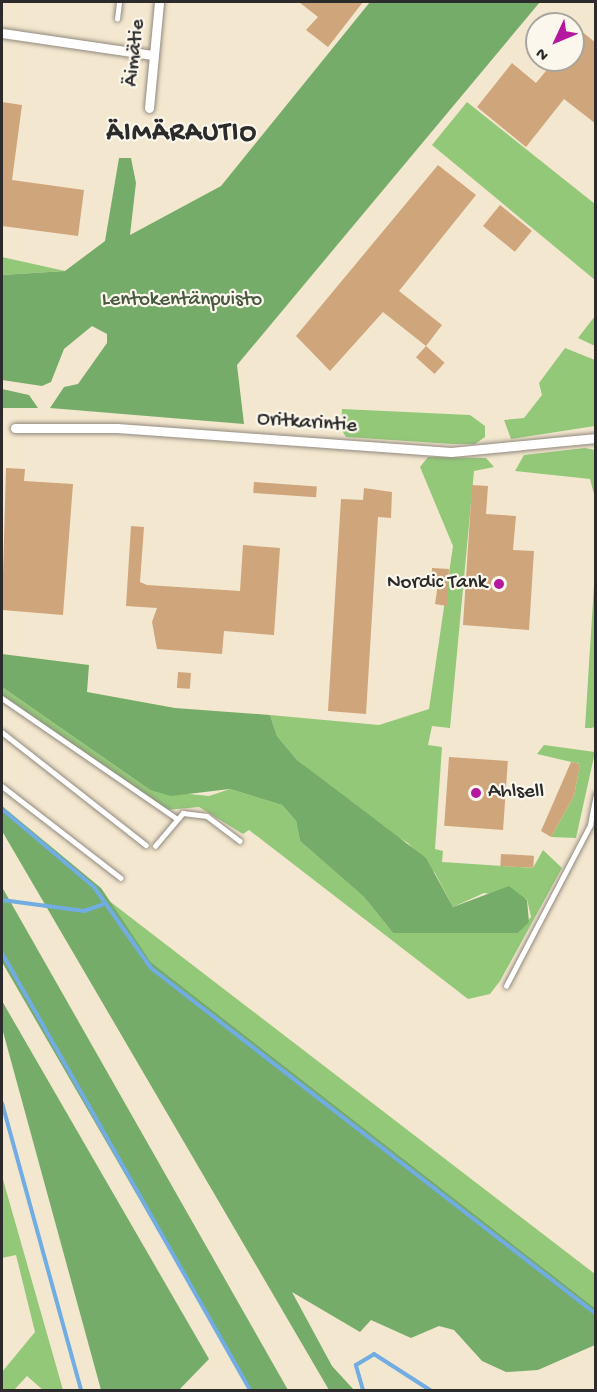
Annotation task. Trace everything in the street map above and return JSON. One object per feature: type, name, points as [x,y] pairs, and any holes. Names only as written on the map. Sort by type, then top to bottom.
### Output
[{"type":"street","name":"Äimätie","points":[[150,108],[152,55],[159,2]]},
{"type":"street","points":[[2,33],[152,55]]},
{"type":"street","name":"Oritkarintie","points":[[15,428],[117,428],[451,452],[596,438]]},
{"type":"lane","points":[[117,19],[119,2]]},
{"type":"lane","points":[[2,698],[176,818]]},
{"type":"lane","points":[[2,732],[146,844]]},
{"type":"lane","points":[[2,786],[121,878]]},
{"type":"lane","points":[[506,986],[590,825],[596,795]]},
{"type":"lane","points":[[155,846],[176,818],[183,813],[207,816],[240,841]]},
{"type":"green space","name":"Lentokentänpuisto","points":[[370,2],[540,2],[532,12],[525,12],[525,20],[237,365],[244,424],[50,408],[64,387],[78,384],[107,343],[107,334],[92,326],[64,349],[51,382],[42,386],[2,380],[2,275],[65,271],[105,241],[119,158],[131,158],[136,183],[130,235],[221,186]]},
{"type":"green space","points":[[467,102],[595,204],[595,280],[432,145]]},
{"type":"green space","points":[[2,257],[65,271],[2,275]]},
{"type":"green space","points":[[595,316],[595,346],[578,338]]},
{"type":"green space","points":[[565,348],[595,360],[595,426],[511,439],[504,420],[524,418],[542,395],[539,383]]},
{"type":"green space","points":[[2,389],[29,395],[38,408],[2,408]]},
{"type":"green space","points":[[342,409],[470,415],[485,426],[485,437],[475,444],[452,444],[346,437],[341,429]]},
{"type":"green space","points":[[585,448],[595,450],[595,498],[590,479],[515,471],[524,455]]},
{"type":"green space","points":[[428,457],[486,458],[494,467],[474,471],[450,728],[432,726],[428,745],[442,747],[435,849],[443,851],[442,862],[533,868],[543,850],[562,868],[500,981],[490,994],[468,999],[249,830],[243,834],[199,807],[166,810],[2,695],[2,687],[150,790],[209,796],[230,789],[282,805],[296,821],[300,841],[364,897],[393,933],[518,933],[531,917],[527,899],[484,893],[453,907],[435,873],[408,843],[375,824],[297,760],[277,736],[270,715],[379,725],[429,709],[453,546],[420,467]]},
{"type":"green space","points":[[595,569],[596,726],[585,728]]},
{"type":"green space","points":[[2,654],[89,665],[87,692],[175,708],[270,715],[277,736],[297,760],[426,858],[453,907],[509,886],[527,900],[529,922],[518,933],[393,933],[364,897],[300,841],[296,821],[282,805],[230,789],[171,796],[150,790],[2,687]]},
{"type":"green space","points":[[544,745],[595,752],[576,838],[551,837],[574,796],[580,764],[537,754]]},
{"type":"green space","points":[[2,806],[101,888],[151,962],[595,1308],[595,1345],[538,1370],[506,1372],[482,1361],[454,1330],[439,1326],[411,1338],[371,1320],[360,1332],[292,1292],[332,1366],[354,1390],[329,1390],[2,831]]},
{"type":"green space","points":[[2,887],[288,1390],[250,1390],[2,962]]},
{"type":"green space","points":[[108,900],[595,1274],[595,1308],[151,962]]},
{"type":"green space","points":[[2,1001],[209,1359],[179,1390],[101,1390],[2,1028]]},
{"type":"green space","points":[[2,1176],[63,1390],[43,1390],[27,1376],[14,1390],[2,1390],[2,1372],[35,1332],[16,1255],[2,1258]]},
{"type":"building","points":[[299,2],[363,2],[328,47],[306,30],[318,17]]},
{"type":"building","points":[[585,34],[596,43],[596,124],[564,99],[526,147],[477,107],[512,63],[536,83],[545,72],[585,72]]},
{"type":"building","points":[[2,102],[22,105],[12,180],[84,190],[78,236],[2,226]]},
{"type":"building","points":[[438,165],[476,195],[399,291],[442,325],[426,346],[383,312],[330,371],[296,336]]},
{"type":"building","points":[[500,205],[532,231],[515,252],[483,226]]},
{"type":"building","points":[[426,346],[445,363],[435,374],[416,357]]},
{"type":"building","points":[[6,468],[25,469],[24,481],[73,484],[63,615],[2,610]]},
{"type":"building","points":[[254,482],[317,486],[316,497],[253,493]]},
{"type":"building","name":"Nordic Tank","points":[[472,485],[488,486],[486,514],[516,516],[513,550],[534,551],[529,630],[463,625]]},
{"type":"building","points":[[364,488],[392,492],[391,518],[378,517],[366,714],[328,711],[341,499],[363,500]]},
{"type":"building","points":[[131,526],[144,527],[140,582],[147,585],[240,591],[243,545],[280,548],[274,635],[224,631],[222,654],[157,649],[152,622],[157,608],[126,606]]},
{"type":"building","points":[[432,568],[449,569],[447,606],[435,604],[438,584],[431,583]]},
{"type":"building","points":[[178,672],[191,673],[190,689],[177,688]]},
{"type":"building","name":"Ahlsell","points":[[449,757],[508,761],[503,830],[444,826]]},
{"type":"building","points":[[571,762],[580,764],[574,796],[551,837],[541,831]]},
{"type":"building","points":[[501,854],[534,856],[533,868],[500,866]]},
{"type":"waterway","points":[[2,809],[94,887],[151,968],[596,1314]]},
{"type":"waterway","points":[[2,900],[84,911],[104,904]]},
{"type":"waterway","points":[[2,953],[250,1390]]},
{"type":"waterway","points":[[2,1103],[81,1390]]},
{"type":"waterway","points":[[363,1390],[356,1365],[374,1354],[430,1390]]},
{"type":"place","name":"Nordic Tank","points":[[499,584]]},
{"type":"place","name":"Ahlsell","points":[[476,793]]},
{"type":"district","name":"ÄIMÄRAUTIO","points":[[182,135]]}]
